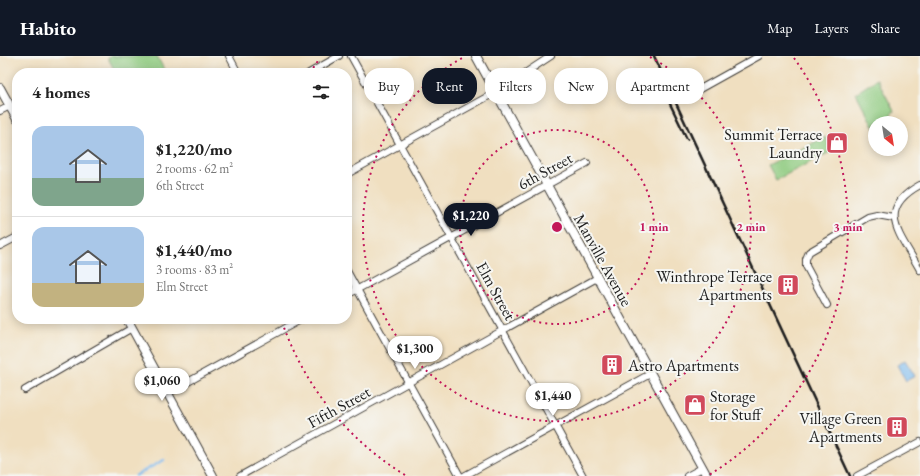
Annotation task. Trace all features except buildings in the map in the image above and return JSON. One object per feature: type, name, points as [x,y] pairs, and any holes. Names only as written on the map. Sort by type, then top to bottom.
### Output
[{"type":"street","points":[[229,56],[235,68]]},
{"type":"street","points":[[318,68],[339,56]]},
{"type":"street","name":"Elm Street","points":[[351,56],[582,476]]},
{"type":"street","name":"Manville Avenue","points":[[476,56],[485,72]]},
{"type":"street","points":[[533,68],[551,56]]},
{"type":"street","points":[[704,87],[758,56]]},
{"type":"street","points":[[0,88],[12,110]]},
{"type":"street","points":[[352,171],[485,98]]},
{"type":"street","name":"Manville Avenue","points":[[502,104],[707,476]]},
{"type":"street","points":[[0,110],[10,106]]},
{"type":"street","name":"6th Street","points":[[352,292],[587,163]]},
{"type":"street","points":[[920,184],[902,197],[893,212],[895,224],[920,270]]},
{"type":"street","points":[[827,305],[806,266],[806,259],[809,252],[868,217],[877,215],[894,218]]},
{"type":"street","points":[[0,246],[12,240]]},
{"type":"street","name":"Fifth Street","points":[[240,476],[409,384],[597,278]]},
{"type":"street","points":[[352,280],[460,476]]},
{"type":"street","points":[[130,324],[214,476]]},
{"type":"street","points":[[168,393],[293,324]]},
{"type":"street","points":[[25,390],[132,328]]},
{"type":"street","points":[[464,476],[650,374]]},
{"type":"street","points":[[862,475],[920,442]]},
{"type":"street","points":[[687,476],[702,468]]},
{"type":"green space","points":[[111,56],[157,56],[163,68],[113,68],[108,58]]},
{"type":"green space","points":[[877,79],[894,111],[890,116],[868,116],[856,93]]},
{"type":"green space","points":[[825,137],[832,151],[776,180],[768,165]]},
{"type":"water","points":[[905,360],[915,376],[906,381],[897,365]]},
{"type":"waterway","points":[[135,476],[164,460]]},
{"type":"railway","points":[[654,56],[850,476]]},
{"type":"railway","points":[[670,104],[687,139]]},
{"type":"place","name":"Summit Terrace Laundry","points":[[837,143]]},
{"type":"place","name":"Winthrope Terrace Apartments","points":[[788,285]]},
{"type":"place","name":"Astro Apartments","points":[[612,365]]},
{"type":"place","name":"Storage for Stuff","points":[[695,405]]},
{"type":"place","name":"Village Green Apartments","points":[[897,427]]}]
